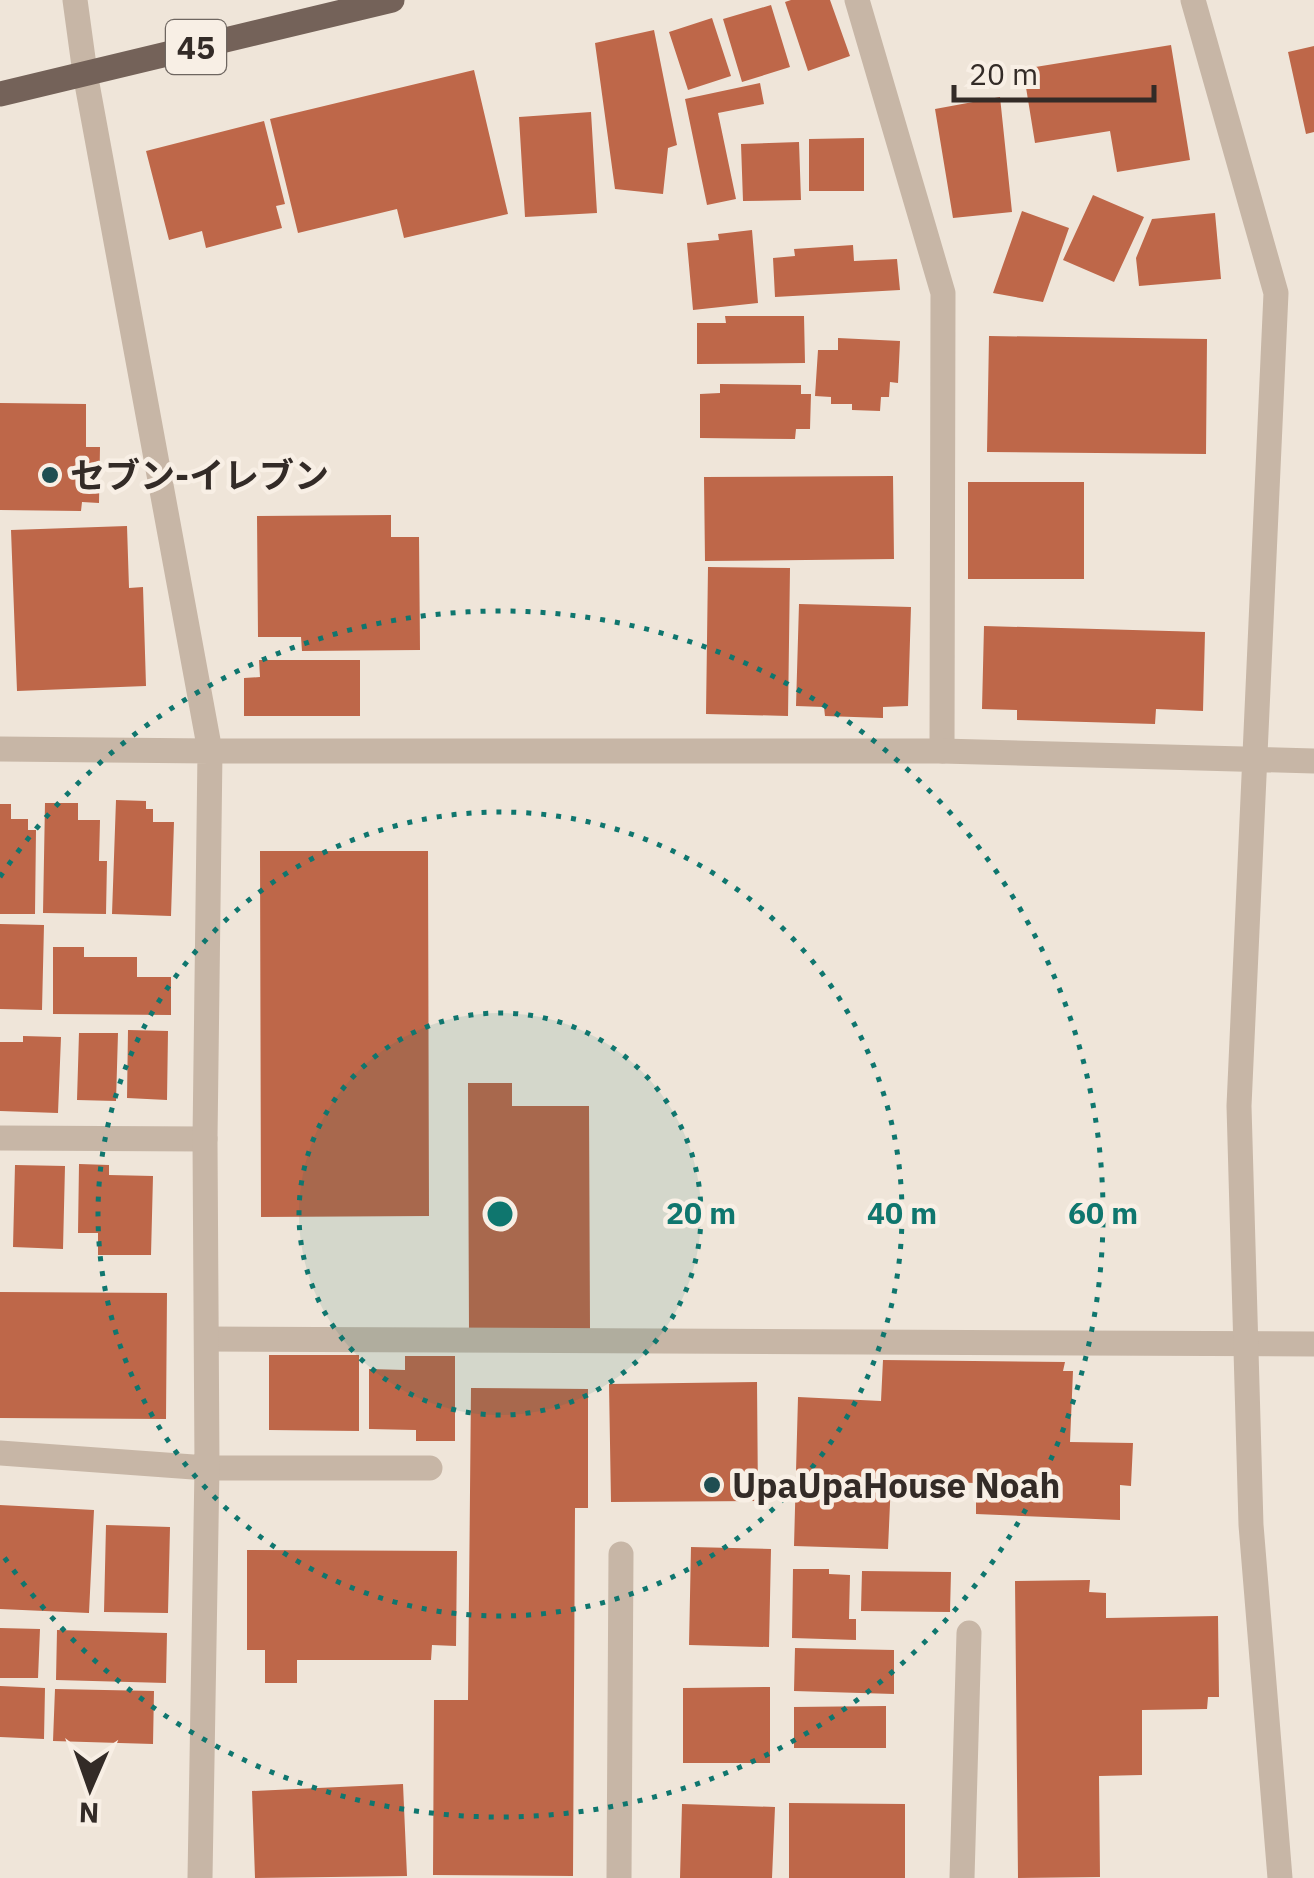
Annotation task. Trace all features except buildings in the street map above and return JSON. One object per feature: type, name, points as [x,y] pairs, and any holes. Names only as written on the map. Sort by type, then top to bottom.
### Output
[{"type":"main road","name":"45","points":[[0,94],[392,0]]},
{"type":"street","points":[[75,0],[85,73],[210,751],[205,1139],[208,1339],[200,1878]]},
{"type":"street","points":[[857,0],[943,293],[942,751]]},
{"type":"street","points":[[1194,0],[1276,293],[1240,1106],[1251,1524],[1280,1878]]},
{"type":"street","points":[[0,749],[942,751],[1314,761]]},
{"type":"street","points":[[0,1138],[205,1139]]},
{"type":"street","points":[[208,1339],[1314,1344]]},
{"type":"street","points":[[0,1453],[206,1468],[430,1468]]},
{"type":"street","points":[[619,1878],[621,1554]]},
{"type":"street","points":[[962,1878],[969,1633]]},
{"type":"place","name":"セブン-イレブン","points":[[50,475]]},
{"type":"place","name":"UpaUpaHouse Noah","points":[[712,1485]]}]
